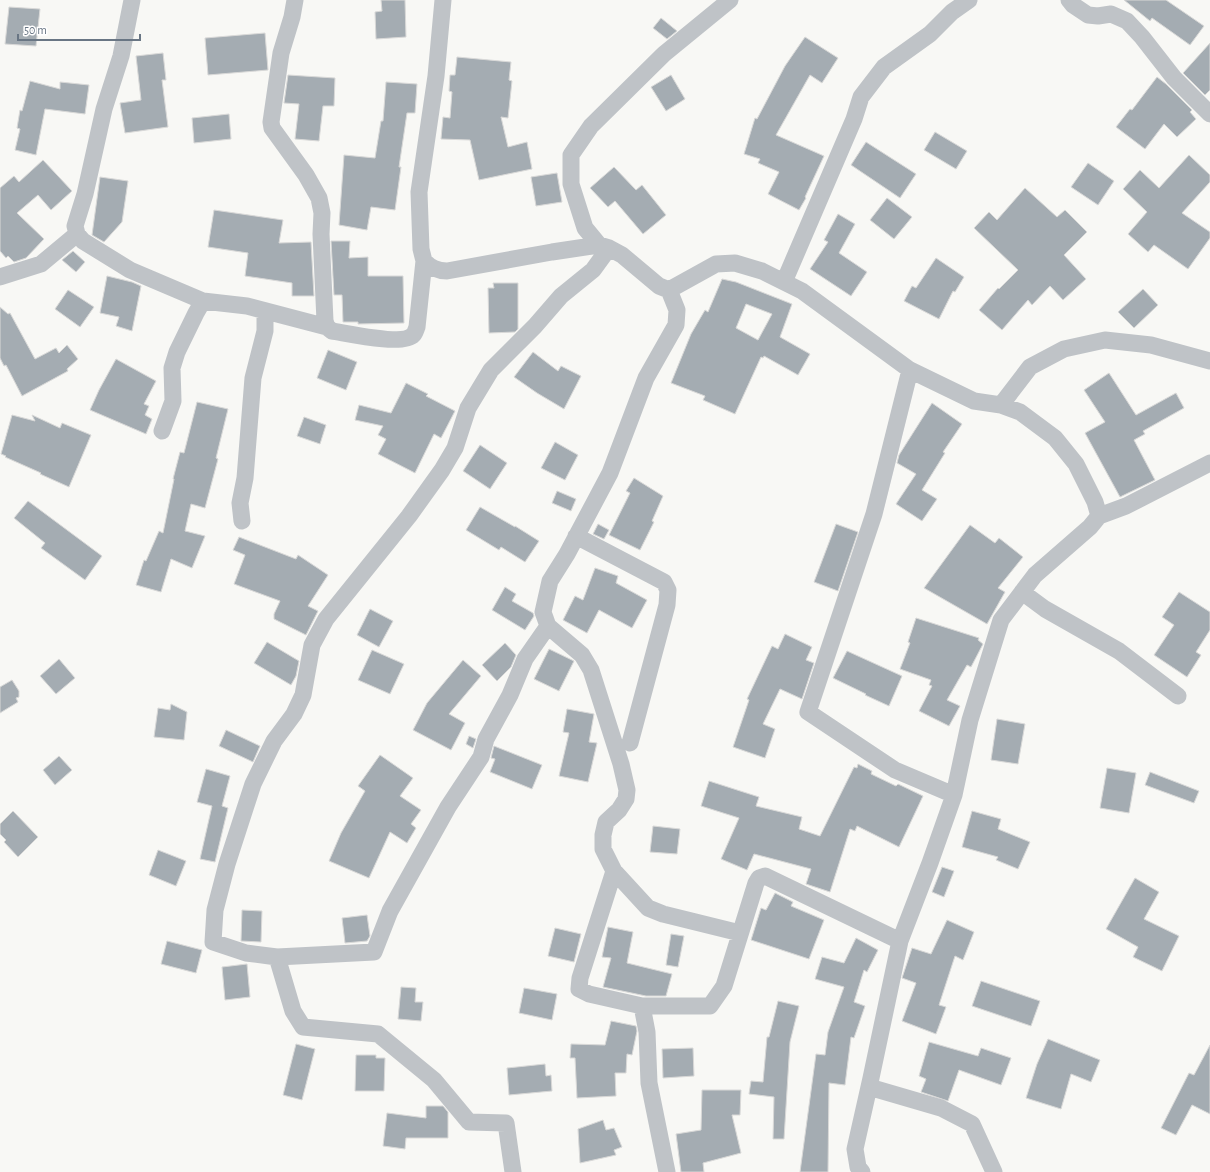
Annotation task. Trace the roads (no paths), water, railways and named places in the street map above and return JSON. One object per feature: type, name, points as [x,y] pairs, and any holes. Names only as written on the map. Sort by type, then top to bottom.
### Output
[{"type":"street","points":[[132,0],[121,56],[104,109],[85,194],[75,226],[77,234],[83,241],[130,270],[203,301],[246,306],[327,327],[332,330],[371,338],[406,339],[413,335],[417,327],[424,260],[421,249],[419,192],[436,76],[443,0]]},
{"type":"street","points":[[295,0],[292,17],[281,53],[271,122],[272,128],[306,175],[318,198],[322,213],[321,234],[324,320],[327,327]]},
{"type":"street","points":[[730,0],[664,54],[591,126],[571,155],[571,184],[585,228],[604,247],[622,255],[659,286],[669,290],[677,310],[676,325],[646,378],[610,473],[550,581],[543,612],[548,626],[582,655],[591,670],[621,764],[627,790],[626,799],[619,810],[606,822],[603,836],[603,849],[614,871],[648,908],[663,914],[740,933]]},
{"type":"street","points":[[784,282],[854,119],[861,97],[884,67],[930,34],[952,12],[969,0]]},
{"type":"street","points":[[1069,0],[1073,5],[1088,15],[1098,16],[1111,14],[1127,22],[1142,37],[1174,78],[1210,114]]},
{"type":"street","points":[[0,277],[41,264],[77,234]]},
{"type":"street","points":[[424,260],[430,267],[438,271],[447,271],[552,252],[604,247]]},
{"type":"street","points":[[548,626],[526,659],[510,695],[486,738],[481,757],[448,807],[390,910],[374,952],[277,957],[246,954],[212,942],[215,910],[227,864],[253,784],[274,741],[294,714],[303,695],[312,645],[326,619],[404,522],[442,470],[455,448],[468,408],[491,370],[535,326],[561,296],[593,270],[604,247]]},
{"type":"street","points":[[669,290],[716,264],[735,263],[762,271],[802,291],[910,370],[974,401],[1001,404],[1020,412],[1055,438],[1076,464],[1095,502],[1099,516]]},
{"type":"street","points":[[162,431],[173,401],[172,368],[177,352],[203,301]]},
{"type":"street","points":[[242,521],[240,503],[245,478],[253,378],[265,331],[264,311]]},
{"type":"street","points":[[1001,404],[1030,367],[1064,349],[1105,340],[1151,345],[1210,361]]},
{"type":"street","points":[[910,370],[874,514],[808,712],[895,770],[954,795]]},
{"type":"street","points":[[855,1170],[855,1149],[900,941],[954,795],[970,720],[1001,620],[1035,575],[1090,527],[1099,516],[1126,506],[1210,463]]},
{"type":"street","points":[[576,536],[664,582],[668,590],[667,605],[630,743]]},
{"type":"street","points":[[1022,592],[1046,609],[1119,651],[1178,696]]},
{"type":"street","points":[[614,871],[580,978],[579,989],[589,994],[642,1006],[710,1006],[724,986],[756,883],[759,878],[765,876],[900,941]]},
{"type":"street","points":[[277,957],[293,1011],[303,1027],[378,1034],[434,1080],[468,1122],[506,1123],[513,1172]]},
{"type":"street","points":[[642,1006],[647,1032],[650,1083],[667,1172]]},
{"type":"street","points":[[869,1087],[941,1108],[972,1124],[994,1172]]}]
